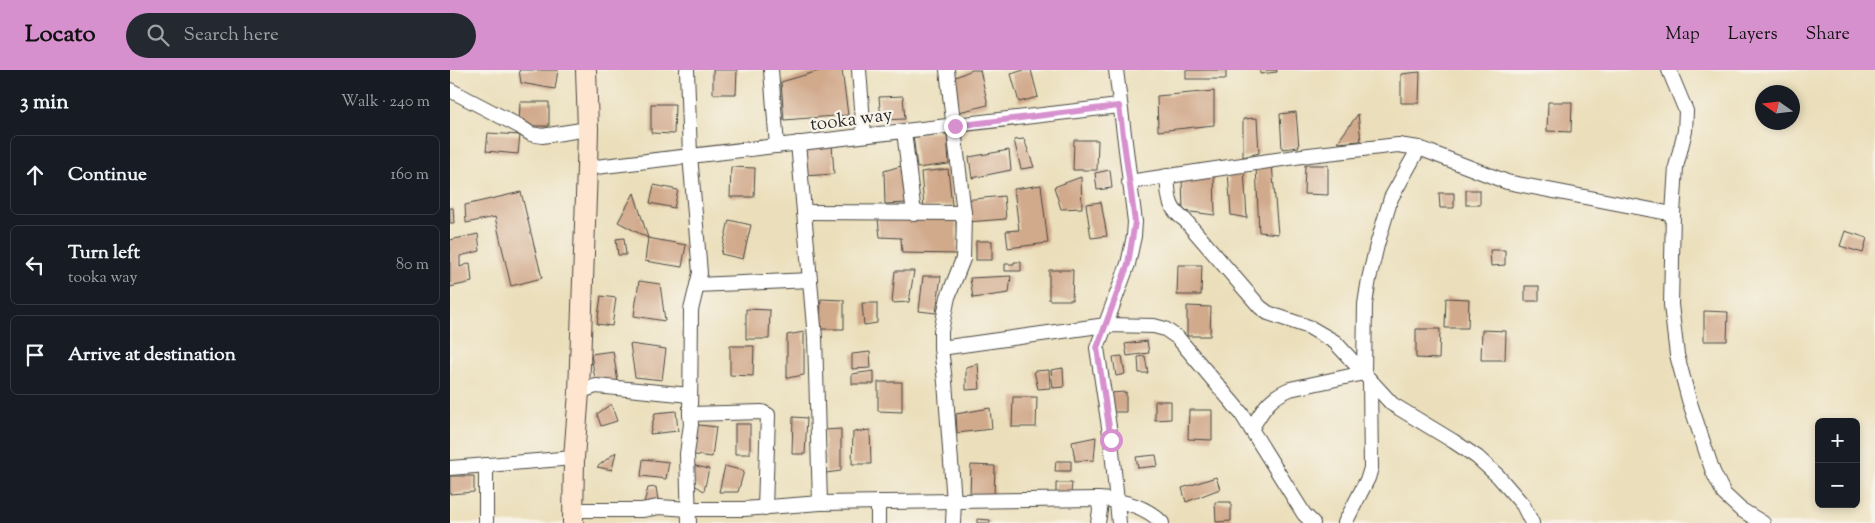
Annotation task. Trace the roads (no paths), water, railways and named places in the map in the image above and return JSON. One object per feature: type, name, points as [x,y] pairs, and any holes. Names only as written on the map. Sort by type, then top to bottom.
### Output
[{"type":"street","points":[[586,70],[587,168],[573,516],[659,508],[689,516],[820,503],[1116,500],[1138,507],[1162,523]]},
{"type":"street","points":[[687,70],[690,155],[700,273],[690,310],[691,424],[687,454],[689,516]]},
{"type":"street","points":[[771,70],[777,146]]},
{"type":"street","points":[[859,70],[864,134]]},
{"type":"street","points":[[1116,70],[1119,106],[1134,208],[1134,236],[1128,264],[1097,348],[1111,440],[1119,523]]},
{"type":"street","points":[[1669,70],[1686,112],[1685,131],[1676,167],[1673,214],[1671,304],[1677,355],[1689,400],[1713,472],[1724,494],[1740,509],[1763,523]]},
{"type":"street","points":[[950,71],[964,213],[962,259],[948,297],[941,331],[954,502],[953,523]]},
{"type":"street","points":[[450,90],[519,126],[530,134],[542,136],[588,129]]},
{"type":"street","name":"tooka way","points":[[587,168],[864,134],[955,126],[1119,106]]},
{"type":"street","points":[[904,130],[914,214]]},
{"type":"street","points":[[798,143],[815,338],[820,503]]},
{"type":"street","points":[[1129,182],[1318,154],[1398,145],[1419,148],[1507,182],[1673,214]]},
{"type":"street","points":[[1345,523],[1368,478],[1371,468],[1365,304],[1376,245],[1391,198],[1419,148]]},
{"type":"street","points":[[1167,176],[1169,203],[1175,214],[1185,220],[1260,307],[1328,337],[1392,404],[1477,457],[1498,476],[1523,505],[1532,523]]},
{"type":"street","points":[[804,212],[964,213]]},
{"type":"street","points":[[697,285],[810,280]]},
{"type":"street","points":[[941,348],[1106,325],[1154,326],[1166,329],[1178,338],[1241,412],[1304,514],[1313,523]]},
{"type":"street","points":[[1251,429],[1268,402],[1280,393],[1290,389],[1367,376]]},
{"type":"street","points":[[579,392],[596,386],[690,395]]},
{"type":"street","points":[[690,414],[762,412],[768,415],[766,508]]},
{"type":"street","points":[[450,468],[574,458]]},
{"type":"street","points":[[486,466],[486,523]]},
{"type":"street","points":[[1098,500],[1100,510],[1098,523]]},
{"type":"street","points":[[878,502],[878,523]]}]
